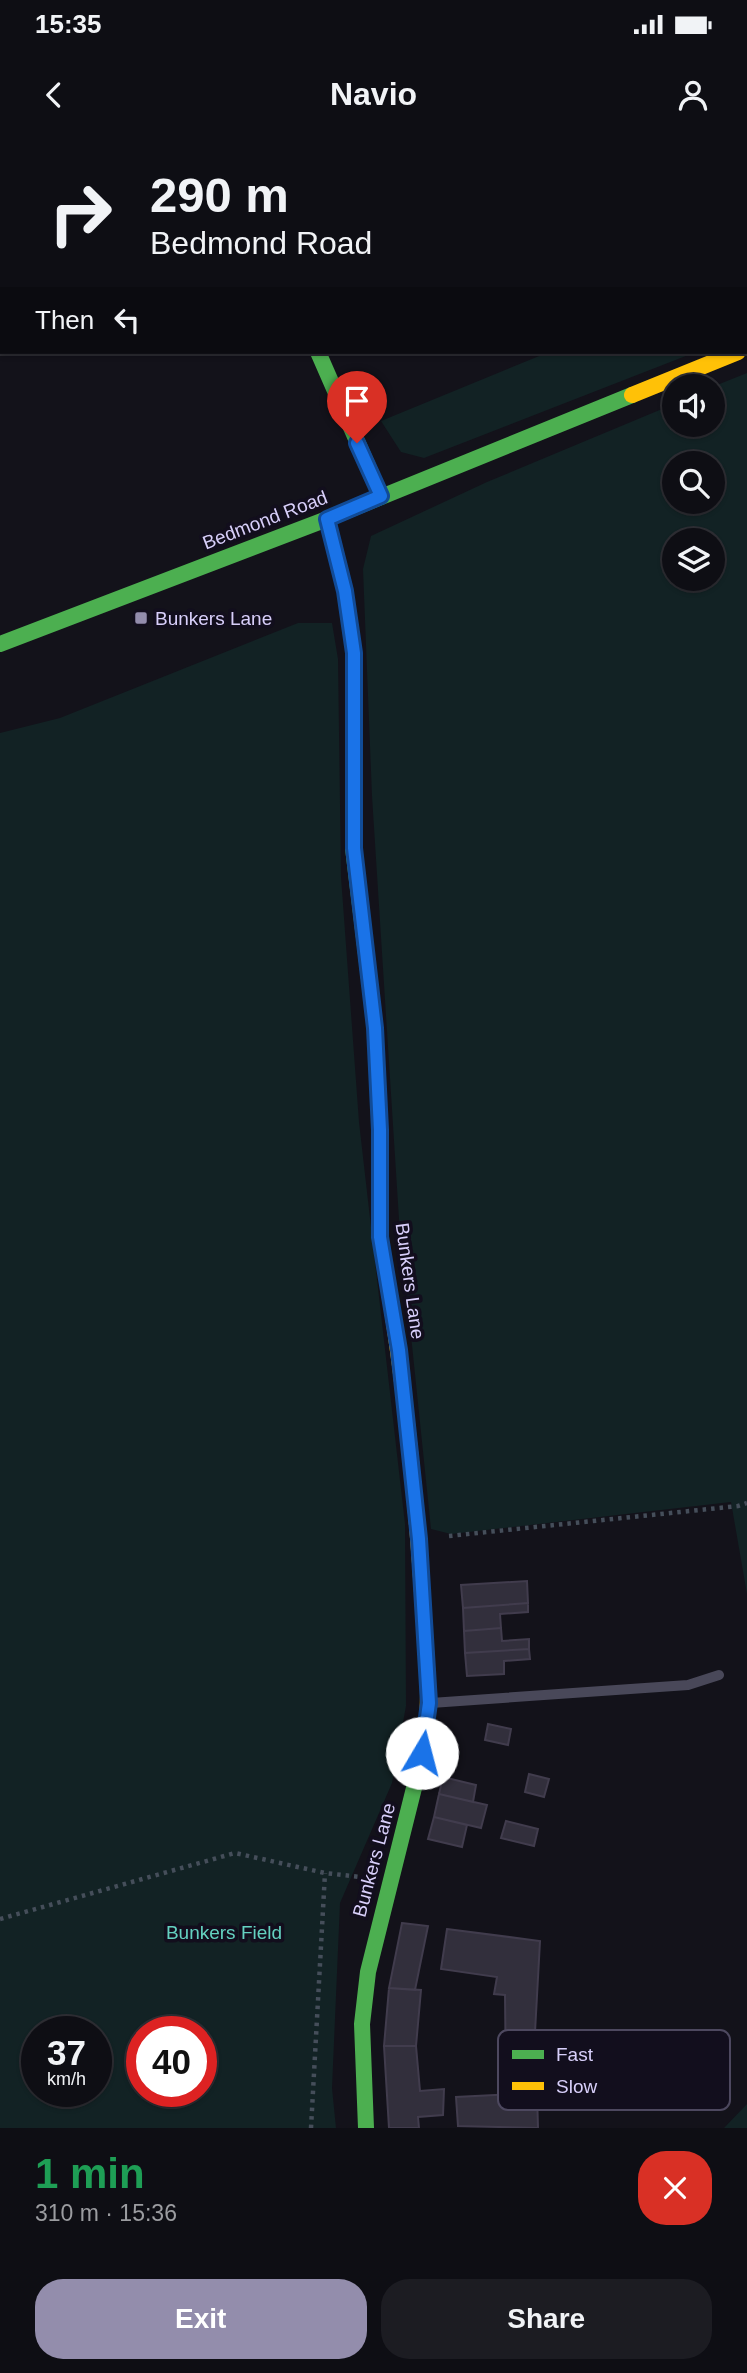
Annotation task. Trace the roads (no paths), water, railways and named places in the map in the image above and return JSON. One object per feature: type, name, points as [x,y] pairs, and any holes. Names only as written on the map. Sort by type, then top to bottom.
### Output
[{"type":"street","points":[[319,354],[381,496]]},
{"type":"street","name":"Bedmond Road","points":[[0,644],[327,519],[733,354]]},
{"type":"street","name":"Bunkers Lane","points":[[327,519],[345,591],[354,653],[354,848],[375,1028],[380,1130],[380,1237],[399,1350],[419,1539],[429,1703],[426,1738],[419,1769],[368,1972],[362,2024],[366,2128]]},
{"type":"lane","points":[[429,1703],[688,1685],[719,1675]]},
{"type":"place","name":"Bunkers Lane","points":[[141,618]]},
{"type":"park label","name":"Bunkers Field","points":[[224,1932]]}]
